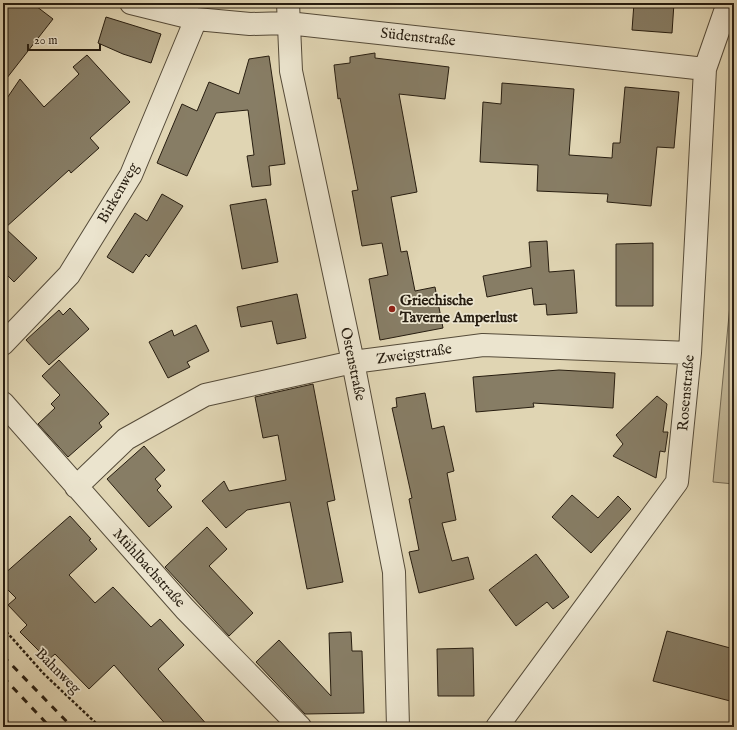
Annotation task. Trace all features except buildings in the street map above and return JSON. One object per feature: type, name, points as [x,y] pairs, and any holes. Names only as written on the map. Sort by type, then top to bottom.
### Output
[{"type":"street","name":"Südenstraße","points":[[131,3],[196,19],[250,24],[288,13],[705,69]]},
{"type":"street","name":"Rosenstraße","points":[[497,727],[678,482],[690,352],[705,69],[728,3]]},
{"type":"street","name":"Ostenstraße","points":[[288,13],[291,71],[353,362],[394,572],[398,727]]},
{"type":"street","name":"Birkenweg","points":[[3,344],[69,275],[131,175],[196,19]]},
{"type":"street","name":"Zweigstraße","points":[[76,487],[126,439],[205,395],[353,362],[482,345],[690,352]]},
{"type":"street","name":"Mühlbachstraße","points":[[3,404],[185,609],[300,727]]},
{"type":"path","name":"Bahnweg","points":[[3,628],[44,674],[100,727]]},
{"type":"shaded area","points":[[734,263],[734,484],[713,482]]},
{"type":"railway","points":[[3,656],[72,727]]},
{"type":"railway","points":[[3,677],[50,727]]},
{"type":"railway","points":[[3,717],[13,727]]},
{"type":"place","name":"Griechische Taverne Amperlust","points":[[392,309]]}]
